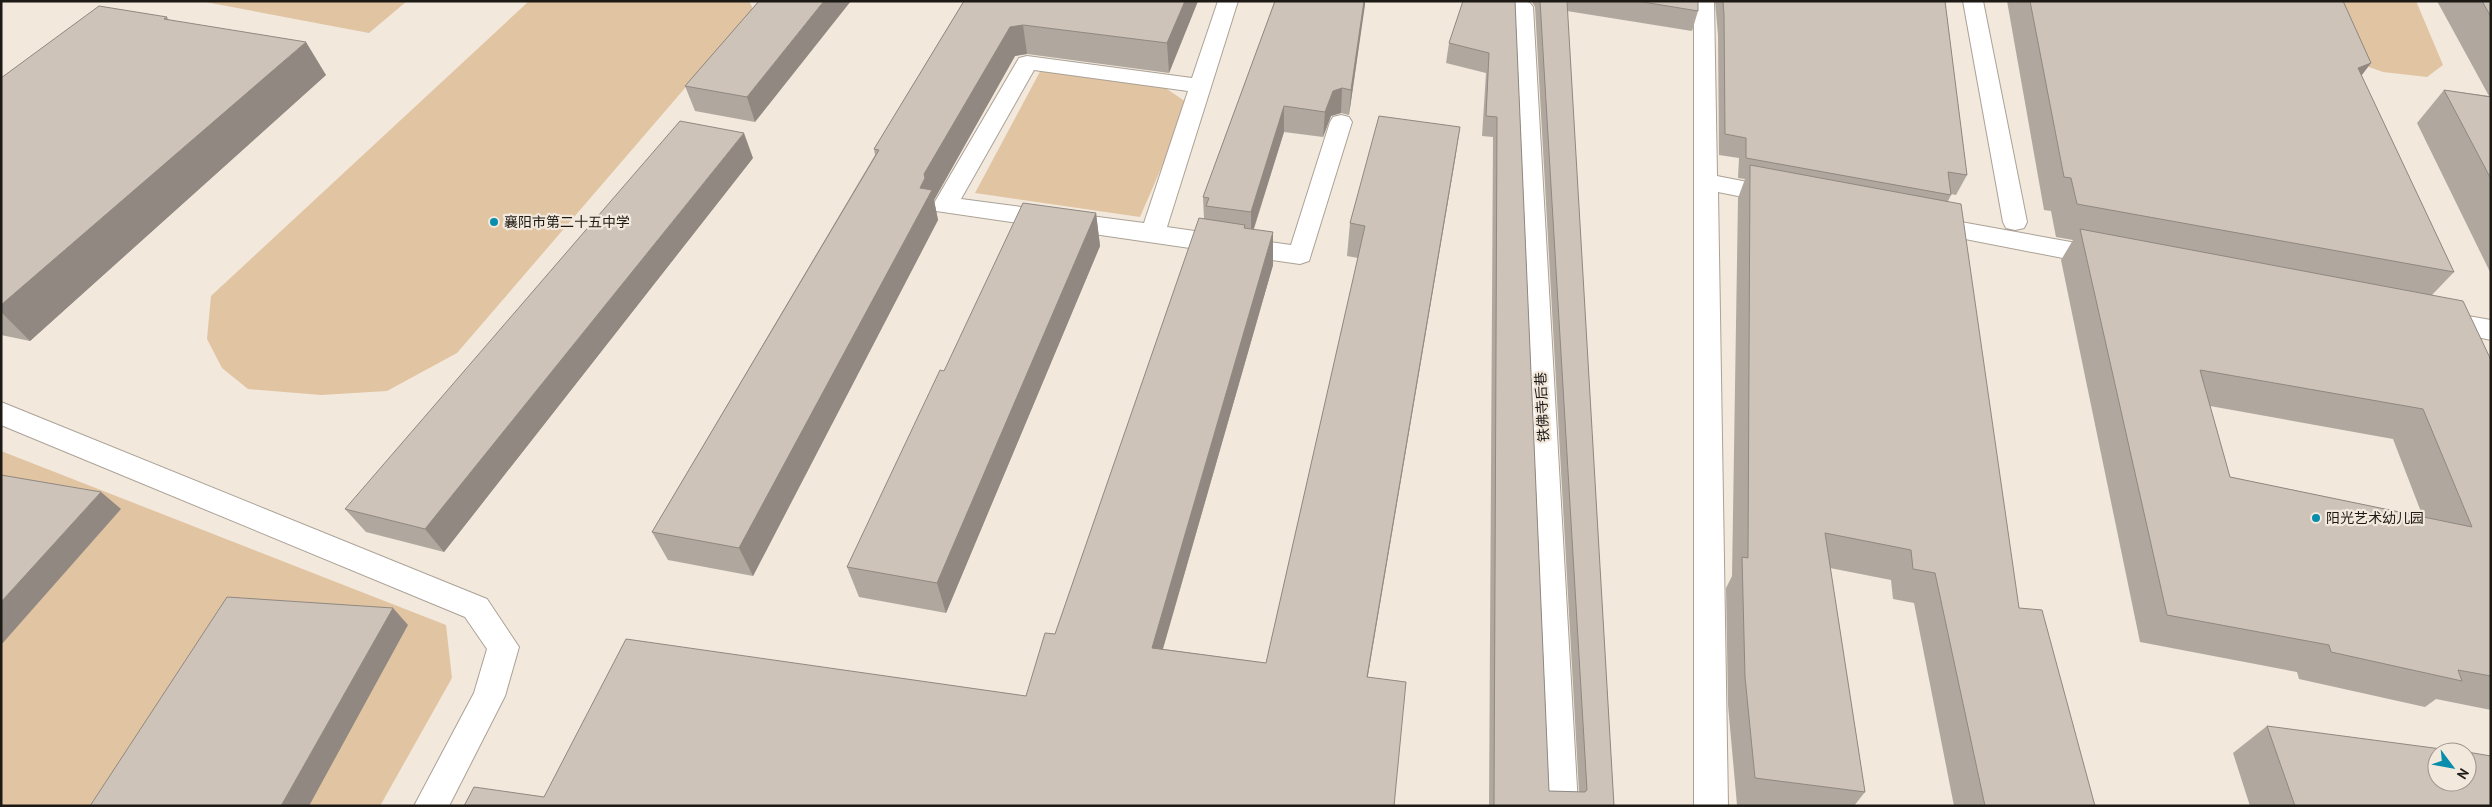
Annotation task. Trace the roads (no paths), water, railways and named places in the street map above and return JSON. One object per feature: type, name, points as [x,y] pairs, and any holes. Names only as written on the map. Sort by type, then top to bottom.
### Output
[{"type":"street","points":[[1153,233],[1228,1]]},
{"type":"street","name":"铁佛寺后巷","points":[[1484,1],[1523,7],[1561,806]]},
{"type":"street","points":[[1704,1],[1711,806]]},
{"type":"street","points":[[1974,1],[2015,222]]},
{"type":"street","points":[[1200,86],[1027,63],[944,205],[1300,255],[1341,122]]},
{"type":"street","points":[[1706,182],[1804,201]]},
{"type":"street","points":[[1902,219],[2128,262]]},
{"type":"street","points":[[2412,315],[2491,330]]},
{"type":"street","points":[[1,413],[476,608],[503,647],[489,696],[430,806]]},
{"type":"place","name":"襄阳市第二十五中学","points":[[494,222]]},
{"type":"place","name":"阳光艺术幼儿园","points":[[2316,518]]}]
